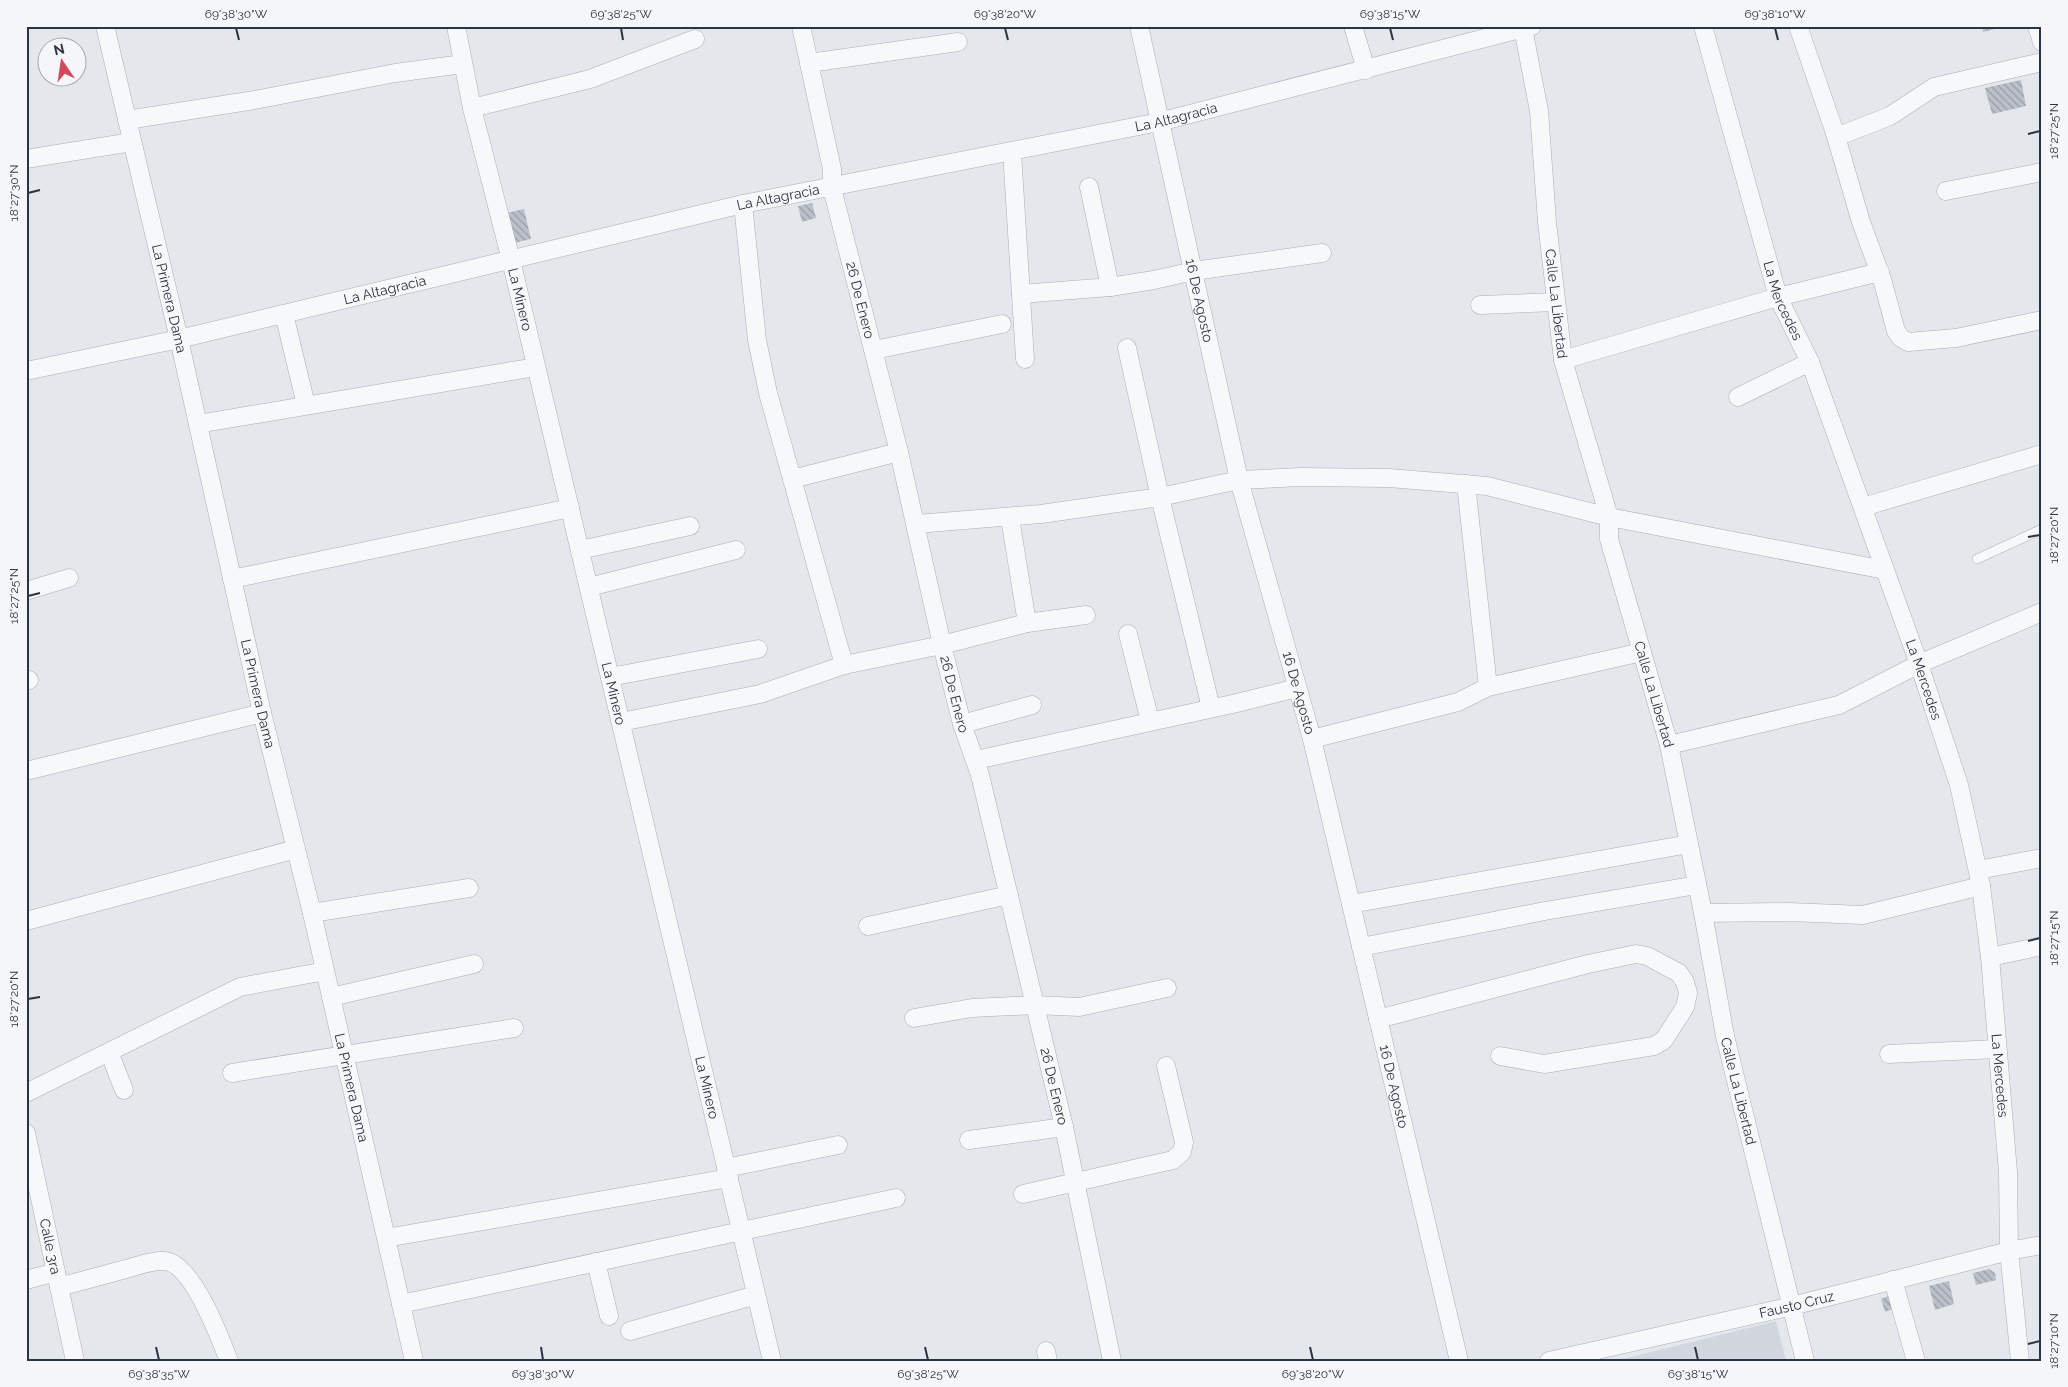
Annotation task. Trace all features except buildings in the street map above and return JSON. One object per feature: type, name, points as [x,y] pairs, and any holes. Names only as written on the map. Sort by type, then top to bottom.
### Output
[{"type":"street","name":"La Primera Dama","points":[[104,26],[179,339],[262,713],[312,913],[414,1361]]},
{"type":"street","name":"La Minero","points":[[456,26],[472,108],[511,260],[772,1361]]},
{"type":"street","name":"26 De Enero","points":[[801,26],[832,169],[832,188],[900,452],[942,644],[962,724],[976,760],[1036,1005],[1064,1126],[1112,1361]]},
{"type":"street","name":"16 De Agosto","points":[[1138,26],[1239,480],[1312,739],[1459,1361]]},
{"type":"street","points":[[1353,26],[1366,70]]},
{"type":"street","name":"La Mercedes","points":[[1703,26],[1778,297],[1810,362],[1919,664],[1959,786],[1980,878],[1990,957],[2008,1172],[2009,1251],[2020,1361]]},
{"type":"street","points":[[1798,26],[1835,133],[1861,222],[1880,272],[1896,331],[1900,338],[1908,342],[1956,338],[2042,320]]},
{"type":"street","points":[[2037,26],[2042,42]]},
{"type":"street","name":"La Altagracia","points":[[26,371],[179,339],[743,204],[832,188],[1159,122],[1527,27]]},
{"type":"street","name":"Calle La Libertad","points":[[1527,27],[1539,111],[1547,222],[1563,360],[1609,517],[1609,539],[1668,745],[1703,913],[1725,1036],[1805,1361]]},
{"type":"street","points":[[472,108],[590,79],[695,39]]},
{"type":"street","points":[[809,63],[958,42]]},
{"type":"street","points":[[1835,133],[1844,134],[1885,118],[1934,87],[2042,62]]},
{"type":"street","points":[[127,120],[255,100],[395,73],[463,64]]},
{"type":"street","points":[[26,160],[132,142]]},
{"type":"street","points":[[1012,152],[1025,359]]},
{"type":"street","points":[[1946,191],[2042,172]]},
{"type":"street","points":[[1089,187],[1110,287]]},
{"type":"street","points":[[743,204],[757,340],[768,393],[844,665]]},
{"type":"street","points":[[1021,294],[1110,287],[1194,271],[1322,253]]},
{"type":"street","points":[[1563,360],[1778,297],[1880,272]]},
{"type":"street","points":[[1480,305],[1556,302]]},
{"type":"street","points":[[284,314],[306,405]]},
{"type":"street","points":[[874,350],[1002,324]]},
{"type":"street","points":[[1127,348],[1160,497],[1211,708]]},
{"type":"street","points":[[1738,397],[1810,362]]},
{"type":"street","points":[[198,424],[536,366]]},
{"type":"street","points":[[792,479],[900,452]]},
{"type":"street","points":[[1863,507],[2042,454]]},
{"type":"street","points":[[916,524],[1010,518],[1160,497],[1239,480],[1301,477],[1389,478],[1487,486],[1609,517],[1885,570]]},
{"type":"street","points":[[1466,484],[1488,687]]},
{"type":"street","points":[[232,579],[570,508]]},
{"type":"street","points":[[1010,518],[1027,623]]},
{"type":"street","points":[[580,550],[690,526]]},
{"type":"street","points":[[589,588],[736,550]]},
{"type":"street","points":[[26,591],[69,578]]},
{"type":"street","points":[[1668,745],[1839,705],[1919,664],[2042,612]]},
{"type":"street","points":[[621,722],[760,694],[844,665],[1027,623],[1086,616]]},
{"type":"street","points":[[1128,634],[1150,722]]},
{"type":"street","points":[[610,677],[758,649]]},
{"type":"street","points":[[1312,739],[1458,702],[1488,687],[1642,652]]},
{"type":"street","points":[[976,760],[1297,688]]},
{"type":"street","points":[[962,724],[1032,705]]},
{"type":"street","points":[[26,771],[262,713]]},
{"type":"street","points":[[1351,904],[1689,844]]},
{"type":"street","points":[[26,921],[296,849]]},
{"type":"street","points":[[1703,913],[1789,912],[1862,915],[2042,858]]},
{"type":"street","points":[[1361,947],[1545,911],[1697,886]]},
{"type":"street","points":[[312,913],[469,888]]},
{"type":"street","points":[[868,926],[1009,895]]},
{"type":"street","points":[[1990,957],[2042,946]]},
{"type":"street","points":[[1378,1019],[1588,964],[1636,954],[1648,956],[1679,973],[1685,982],[1688,993],[1685,1007],[1664,1040],[1654,1046],[1544,1064],[1500,1056]]},
{"type":"street","points":[[331,997],[474,964]]},
{"type":"street","points":[[26,1093],[240,987],[325,972]]},
{"type":"street","points":[[914,1018],[972,1008],[1036,1005],[1079,1007],[1167,988]]},
{"type":"street","points":[[232,1073],[514,1028]]},
{"type":"street","points":[[1889,1054],[1997,1049]]},
{"type":"street","points":[[109,1052],[124,1090]]},
{"type":"street","points":[[1023,1194],[1173,1160],[1182,1152],[1184,1142],[1166,1066]]},
{"type":"street","points":[[969,1140],[1064,1126]]},
{"type":"street","name":"Calle 3ra","points":[[26,1133],[75,1361]]},
{"type":"street","points":[[386,1238],[728,1173],[838,1144]]},
{"type":"street","points":[[401,1304],[896,1198]]},
{"type":"street","name":"Fausto Cruz","points":[[1549,1361],[1792,1306],[2009,1251],[2042,1245]]},
{"type":"street","points":[[26,1280],[57,1280],[165,1261],[177,1266],[200,1296],[230,1361]]},
{"type":"street","points":[[596,1262],[609,1316]]},
{"type":"street","points":[[1892,1280],[1916,1361]]},
{"type":"street","points":[[630,1331],[756,1295]]},
{"type":"lane","points":[[1977,559],[2042,529]]},
{"type":"shaded area","points":[[1776,1321],[1786,1361],[1623,1361],[1623,1359]]}]
